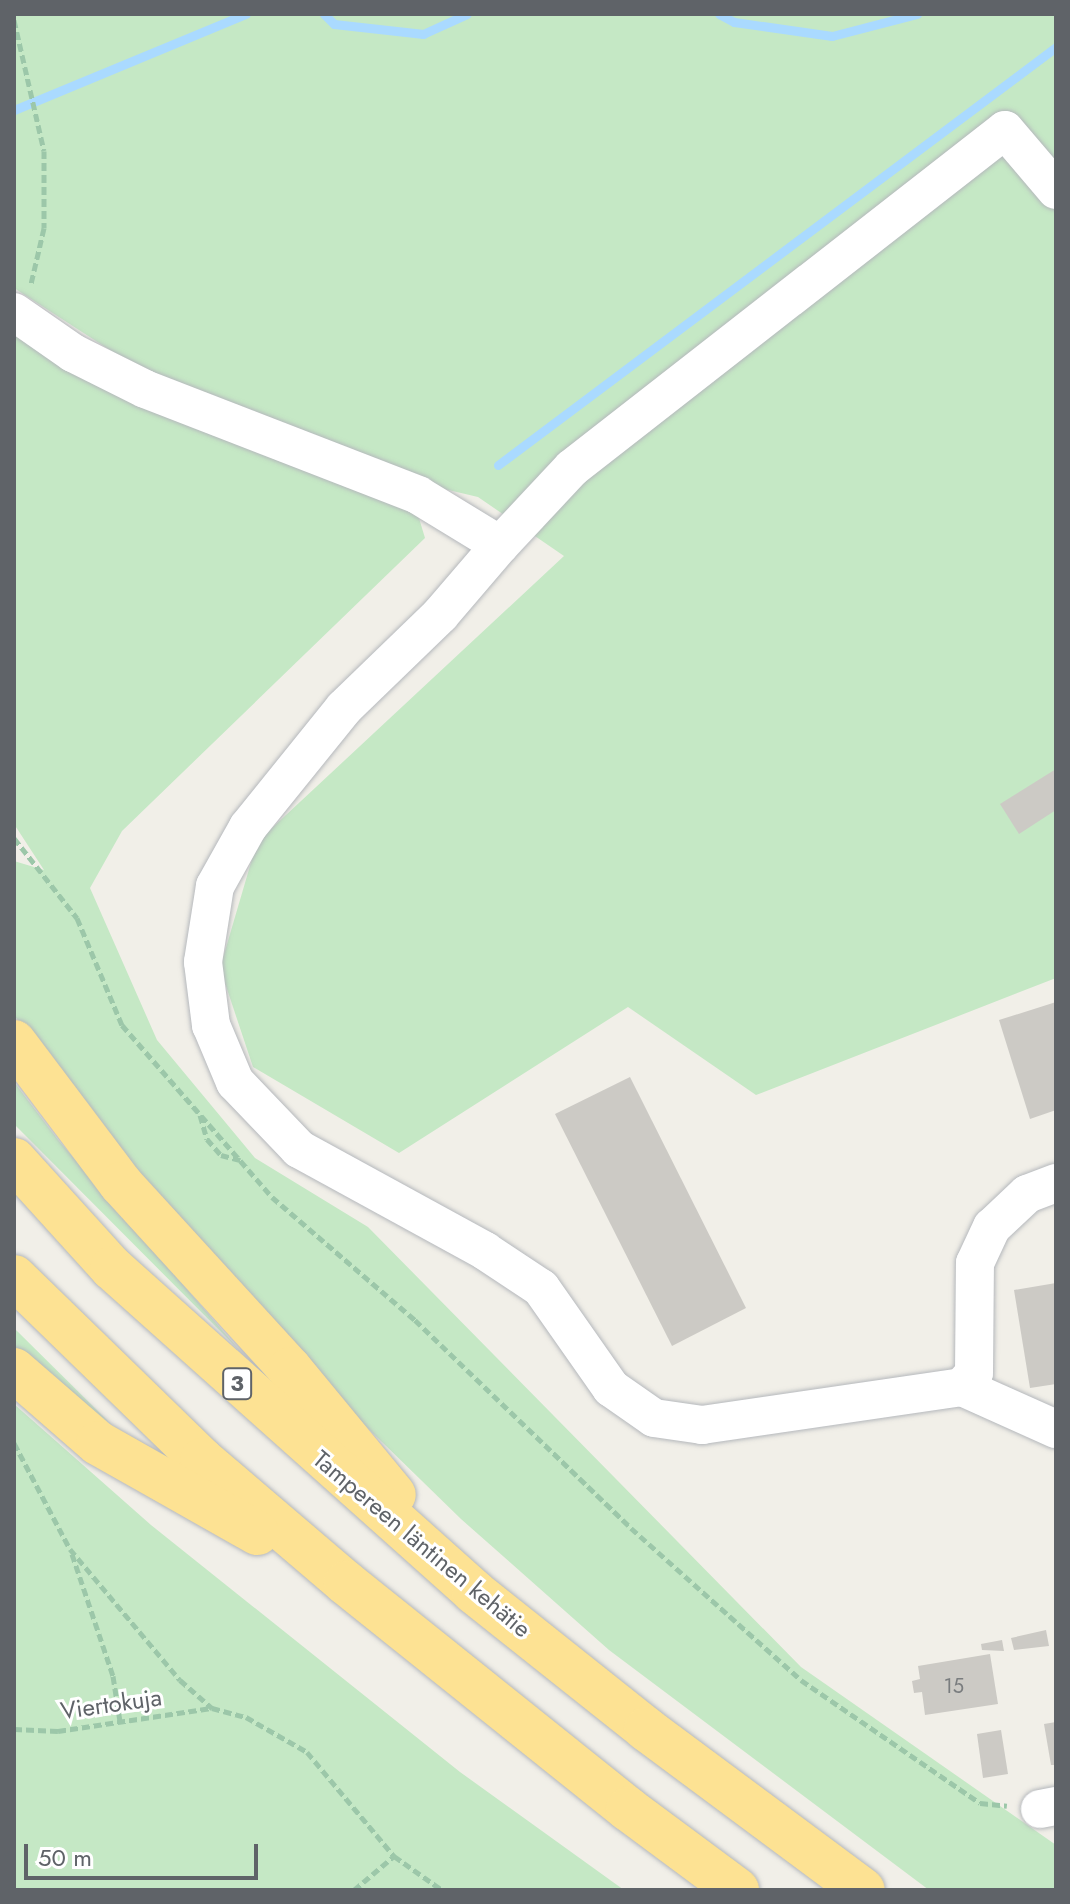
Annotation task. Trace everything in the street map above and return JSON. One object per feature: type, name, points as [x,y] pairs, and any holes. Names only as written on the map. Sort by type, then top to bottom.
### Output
[{"type":"highway","points":[[14,1042],[121,1184],[290,1369],[474,1592]]},
{"type":"highway","name":"Tampereen läntinen kehätie","points":[[14,1160],[112,1268],[474,1592],[646,1729],[863,1890]]},
{"type":"highway","points":[[14,1277],[202,1460],[346,1583],[737,1890]]},
{"type":"highway","points":[[14,1370],[98,1443],[346,1583]]},
{"type":"lane","points":[[1056,190],[1005,130],[742,330],[572,468],[440,615],[344,708],[248,827],[215,886],[203,962],[211,1025],[235,1082],[299,1149],[541,1288],[611,1388],[654,1418],[702,1425],[962,1387],[1056,1429]]},
{"type":"lane","points":[[17,314],[73,353],[145,389],[418,495],[500,545]]},
{"type":"lane","points":[[962,1387],[974,1373],[975,1263],[992,1227],[1027,1194],[1056,1183]]},
{"type":"path","points":[[14,20],[33,92],[44,151],[44,228],[17,314]]},
{"type":"path","points":[[14,838],[77,918],[122,1025],[272,1197],[415,1320],[631,1528],[801,1680],[980,1803],[1048,1807]]},
{"type":"path","points":[[199,1114],[214,1147],[240,1160]]},
{"type":"path","points":[[14,1443],[70,1549],[113,1676],[120,1721]]},
{"type":"path","points":[[70,1549],[180,1680],[212,1708],[246,1717],[307,1752],[394,1856],[442,1890]]},
{"type":"path","name":"Viertokuja","points":[[14,1729],[58,1731],[212,1708]]},
{"type":"path","points":[[354,1890],[394,1856]]},
{"type":"green space","points":[[14,14],[1056,14],[1056,978],[756,1095],[628,1007],[399,1153],[253,1067],[220,968],[257,842],[564,556],[478,497],[423,484],[147,374],[14,288]]},
{"type":"green space","points":[[14,332],[415,505],[425,538],[122,831],[90,888],[157,1040],[255,1158],[368,1227],[801,1667],[1056,1845],[1056,1890],[929,1890],[609,1650],[461,1519],[343,1404],[112,1148],[14,1015],[14,861],[44,870],[14,824]]},
{"type":"green space","points":[[14,1082],[59,1141],[241,1352],[14,1124]]},
{"type":"green space","points":[[14,1328],[112,1425],[14,1347]]},
{"type":"green space","points":[[14,1404],[151,1525],[460,1772],[624,1890],[14,1890]]},
{"type":"building","points":[[1056,769],[1056,810],[1019,834],[1000,804]]},
{"type":"building","points":[[1056,1002],[1056,1110],[1030,1119],[999,1020]]},
{"type":"building","points":[[630,1077],[746,1308],[672,1346],[555,1114]]},
{"type":"building","points":[[1056,1283],[1056,1384],[1030,1388],[1014,1290]]},
{"type":"building","points":[[1046,1630],[1049,1646],[1014,1650],[1011,1638]]},
{"type":"building","points":[[1002,1640],[1004,1651],[982,1650],[981,1644]]},
{"type":"building","points":[[990,1654],[998,1704],[925,1715],[922,1692],[914,1693],[912,1681],[920,1679],[918,1666]]},
{"type":"building","points":[[1056,1722],[1056,1765],[1051,1765],[1044,1724]]},
{"type":"building","points":[[1001,1730],[1008,1774],[983,1778],[977,1734]]},
{"type":"waterway","points":[[14,110],[246,14]]},
{"type":"waterway","points":[[324,14],[334,24],[423,34],[467,14]]},
{"type":"waterway","points":[[719,14],[734,22],[832,36],[917,14]]},
{"type":"waterway","points":[[498,465],[1056,47]]}]
